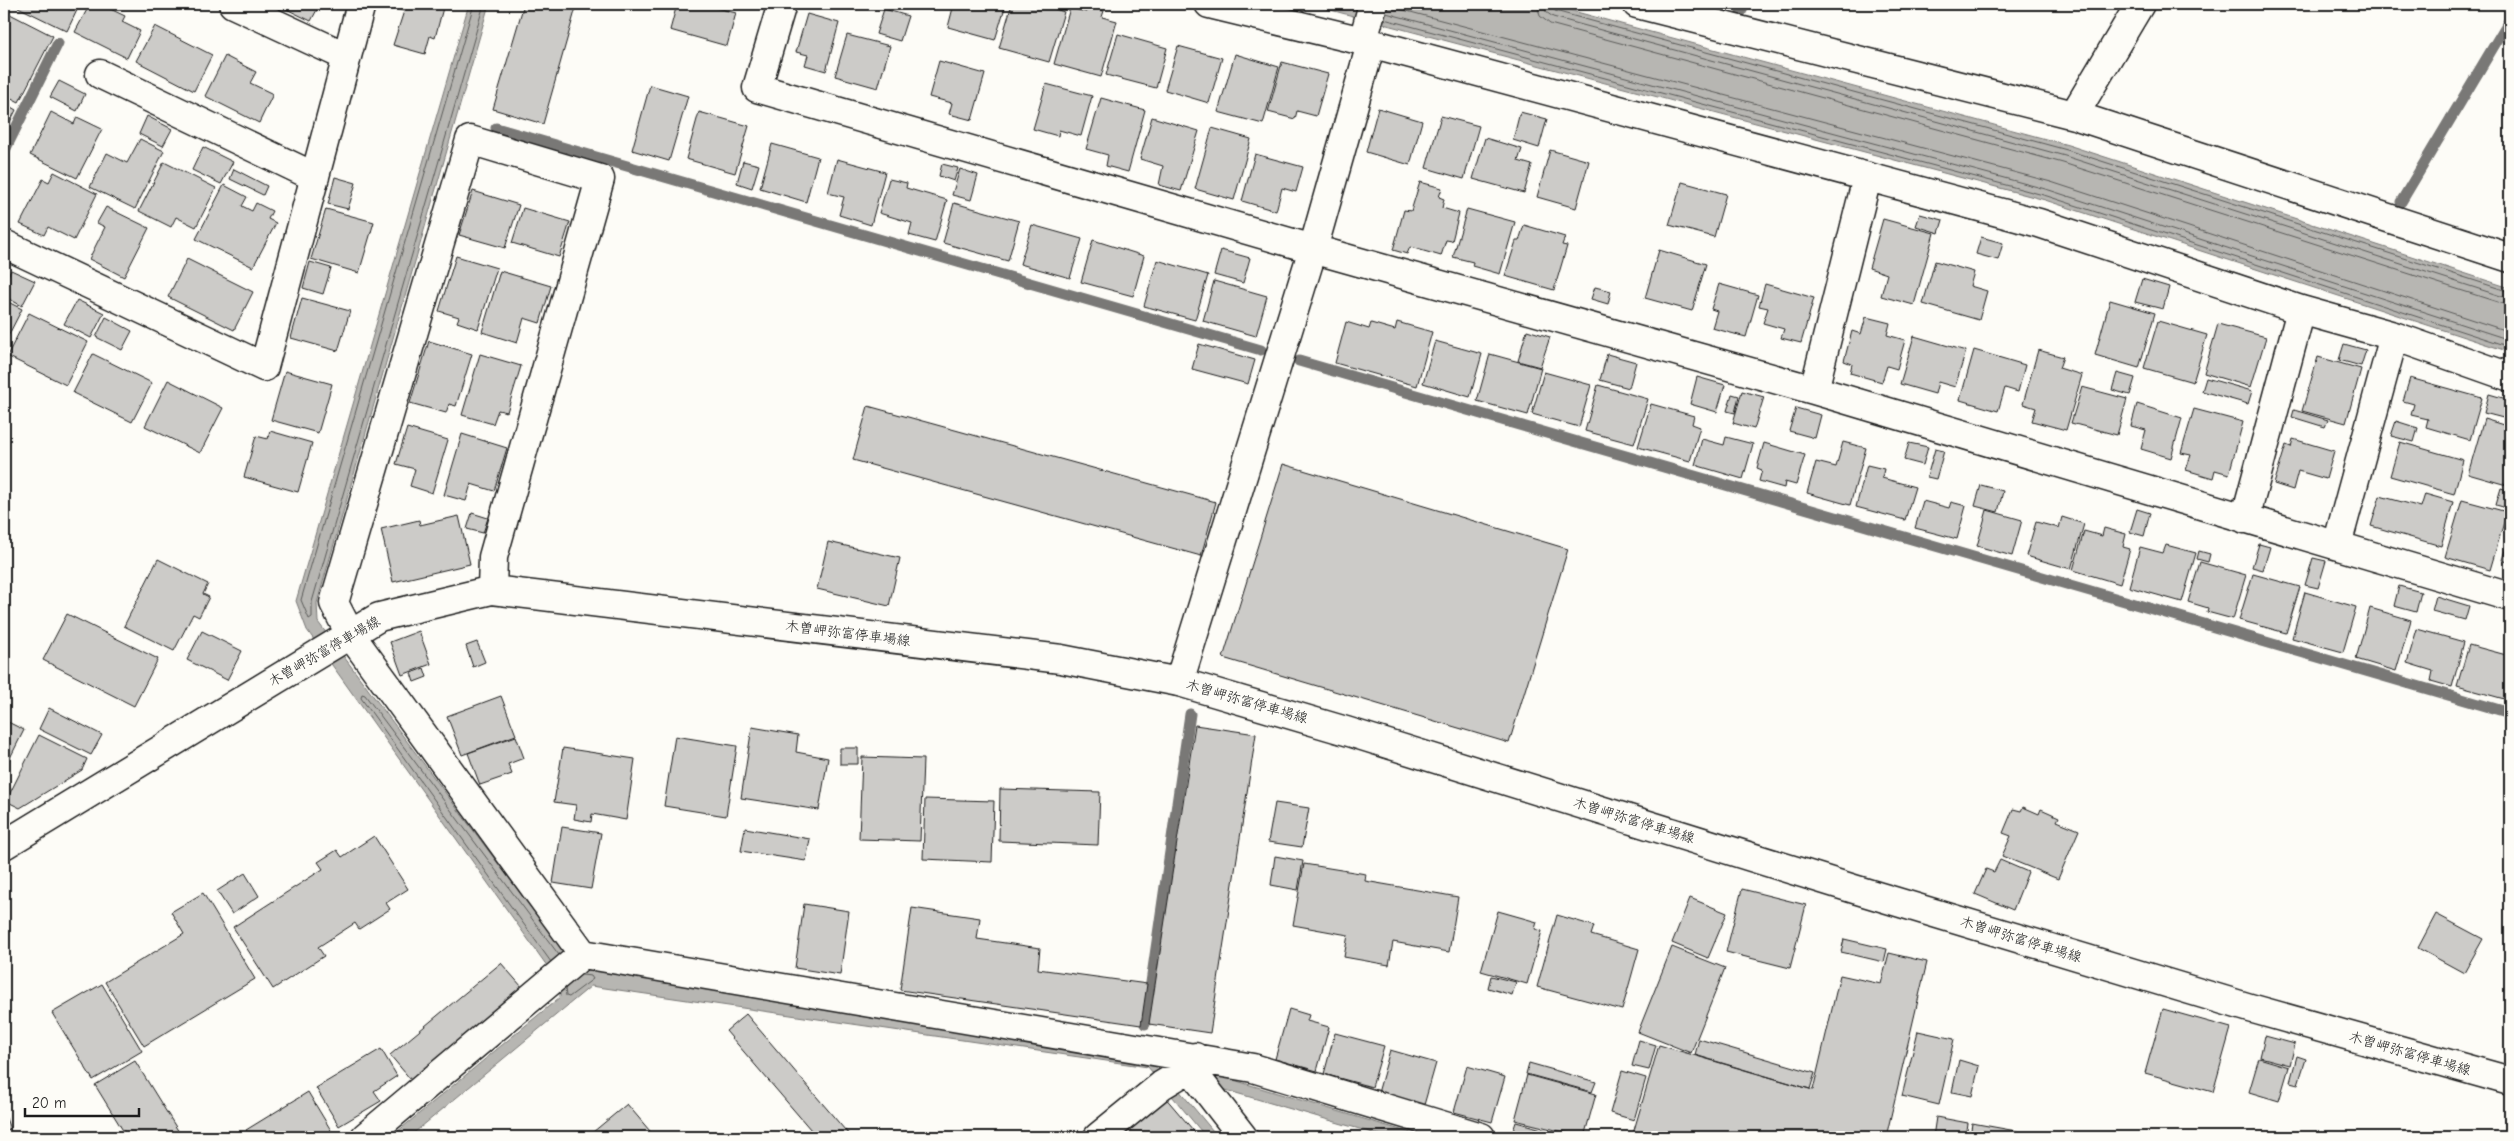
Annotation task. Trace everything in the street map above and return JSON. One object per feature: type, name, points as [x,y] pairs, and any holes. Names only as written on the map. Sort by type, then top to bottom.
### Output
[{"type":"street","points":[[233,4],[347,57]]},
{"type":"street","points":[[4,244],[264,366],[361,4]]},
{"type":"street","points":[[782,4],[757,88],[1313,249],[1814,390],[2510,597]]},
{"type":"street","points":[[1209,4],[1368,29],[1867,178],[2039,223],[2301,310],[2394,336],[2510,377]]},
{"type":"street","points":[[1637,4],[2074,115],[2510,258]]},
{"type":"street","points":[[2074,115],[2140,4]]},
{"type":"street","points":[[1179,682],[1313,249],[1368,29]]},
{"type":"street","points":[[100,74],[314,177]]},
{"type":"street","points":[[492,590],[493,557],[600,179],[470,140],[334,603],[345,637],[580,957],[1196,1069],[1253,1068],[1481,1137]]},
{"type":"street","points":[[1814,390],[1867,178]]},
{"type":"street","points":[[2245,519],[2301,310]]},
{"type":"street","points":[[2337,545],[2394,336]]},
{"type":"street","name":"木曽岬弥富停車場線","points":[[4,845],[314,655],[380,617],[492,590],[1061,659],[1179,682],[1346,731],[1844,886],[2250,1008],[2510,1081]]},
{"type":"street","points":[[365,1137],[580,957]]},
{"type":"street","points":[[1098,1137],[1162,1085],[1196,1069]]},
{"type":"street","points":[[1196,1069],[1243,1137]]},
{"type":"water","points":[[469,4],[489,4],[317,603],[318,622],[576,968],[1150,1055],[1424,1137],[1387,1137],[1188,1079],[1178,1089],[1218,1137],[1206,1137],[1148,1067],[591,986],[409,1137],[391,1137],[560,997],[560,984],[307,630],[296,601]]},
{"type":"water","points":[[1308,4],[1547,4],[2068,145],[2510,288],[2510,352],[2045,200]]},
{"type":"building","points":[[20,4],[80,4],[67,31],[18,7]]},
{"type":"building","points":[[90,4],[100,4],[125,16],[122,22],[140,31],[127,58],[75,32]]},
{"type":"building","points":[[276,4],[320,4],[311,21]]},
{"type":"building","points":[[398,4],[444,4],[435,38],[430,36],[425,54],[393,45],[404,11],[396,9]]},
{"type":"building","points":[[524,4],[577,4],[543,124],[493,109]]},
{"type":"building","points":[[677,4],[702,4],[736,13],[727,46],[670,30]]},
{"type":"building","points":[[954,4],[1006,4],[995,40],[948,27]]},
{"type":"building","points":[[1012,4],[1050,4],[1049,7],[1064,12],[1049,62],[999,48]]},
{"type":"building","points":[[1088,6],[1104,11],[1102,17],[1117,21],[1101,77],[1054,64],[1070,8],[1086,12]]},
{"type":"building","points":[[884,9],[908,16],[900,41],[876,34]]},
{"type":"building","points":[[10,14],[53,36],[19,102],[4,94],[4,26]]},
{"type":"building","points":[[807,14],[839,23],[826,71],[805,65],[808,55],[796,52]]},
{"type":"building","points":[[155,26],[212,55],[194,91],[136,61]]},
{"type":"building","points":[[1118,34],[1167,48],[1156,88],[1106,75]]},
{"type":"building","points":[[847,35],[890,46],[878,88],[835,76]]},
{"type":"building","points":[[1178,46],[1222,58],[1209,103],[1165,90]]},
{"type":"building","points":[[1235,54],[1279,67],[1263,124],[1218,112]]},
{"type":"building","points":[[225,56],[256,72],[250,83],[273,94],[259,123],[205,96]]},
{"type":"building","points":[[939,61],[985,74],[972,120],[949,114],[952,103],[929,97]]},
{"type":"building","points":[[1282,62],[1328,74],[1316,116],[1297,111],[1295,119],[1268,112]]},
{"type":"building","points":[[59,81],[85,94],[77,111],[50,97]]},
{"type":"building","points":[[1046,84],[1092,96],[1081,136],[1059,130],[1058,136],[1033,129]]},
{"type":"building","points":[[650,85],[688,96],[669,161],[632,150]]},
{"type":"building","points":[[1101,98],[1145,110],[1128,172],[1106,166],[1108,155],[1086,149]]},
{"type":"building","points":[[4,103],[16,110],[4,134]]},
{"type":"building","points":[[1378,108],[1422,121],[1410,165],[1366,152]]},
{"type":"building","points":[[51,112],[74,124],[77,117],[102,129],[77,178],[30,155]]},
{"type":"building","points":[[699,112],[749,126],[735,173],[686,159]]},
{"type":"building","points":[[1520,112],[1547,119],[1539,148],[1513,140]]},
{"type":"building","points":[[147,116],[172,129],[163,146],[139,134]]},
{"type":"building","points":[[1441,116],[1479,126],[1464,179],[1426,168]]},
{"type":"building","points":[[1152,117],[1199,131],[1181,191],[1159,185],[1163,166],[1140,159]]},
{"type":"building","points":[[1212,128],[1251,139],[1234,200],[1195,189]]},
{"type":"building","points":[[1485,138],[1522,149],[1518,161],[1532,165],[1524,193],[1473,179]]},
{"type":"building","points":[[140,139],[164,151],[135,209],[90,187],[107,153],[127,163]]},
{"type":"building","points":[[772,144],[818,157],[806,202],[760,188]]},
{"type":"building","points":[[203,147],[233,162],[221,184],[192,170]]},
{"type":"building","points":[[1550,150],[1589,161],[1576,208],[1537,197]]},
{"type":"building","points":[[1255,154],[1303,167],[1296,192],[1282,188],[1276,211],[1242,201]]},
{"type":"building","points":[[837,159],[885,172],[871,225],[839,215],[844,197],[828,193]]},
{"type":"building","points":[[743,161],[759,165],[752,188],[737,183]]},
{"type":"building","points":[[164,162],[216,188],[196,227],[176,217],[171,227],[139,211]]},
{"type":"building","points":[[942,164],[958,168],[954,181],[939,176]]},
{"type":"building","points":[[234,169],[267,186],[263,195],[230,179]]},
{"type":"building","points":[[960,169],[978,175],[971,200],[952,195]]},
{"type":"building","points":[[54,172],[97,194],[74,240],[48,227],[44,235],[20,224],[43,179],[49,182]]},
{"type":"building","points":[[335,177],[356,183],[348,209],[328,204]]},
{"type":"building","points":[[889,179],[907,183],[906,188],[947,200],[935,242],[909,235],[912,223],[879,213]]},
{"type":"building","points":[[1420,182],[1442,188],[1439,197],[1444,199],[1442,208],[1459,213],[1452,241],[1446,240],[1441,256],[1410,247],[1407,254],[1393,250],[1404,210],[1411,211]]},
{"type":"building","points":[[1682,182],[1726,194],[1714,237],[1669,225]]},
{"type":"building","points":[[224,185],[247,197],[242,206],[252,211],[256,203],[272,211],[268,219],[276,223],[253,267],[196,239]]},
{"type":"building","points":[[473,191],[519,205],[505,248],[459,235]]},
{"type":"building","points":[[954,203],[1019,221],[1008,261],[943,243]]},
{"type":"building","points":[[106,207],[149,228],[124,277],[89,259],[105,227],[97,223]]},
{"type":"building","points":[[523,208],[570,222],[559,257],[512,243]]},
{"type":"building","points":[[326,209],[374,222],[359,273],[311,259]]},
{"type":"building","points":[[1467,209],[1515,222],[1500,274],[1472,266],[1473,262],[1453,257]]},
{"type":"building","points":[[1920,214],[1943,220],[1939,233],[1916,226]]},
{"type":"building","points":[[1883,219],[1934,233],[1914,305],[1881,296],[1887,274],[1869,268]]},
{"type":"building","points":[[1032,225],[1082,239],[1070,278],[1020,264]]},
{"type":"building","points":[[1524,225],[1565,237],[1562,245],[1567,246],[1554,290],[1505,276],[1516,241],[1519,241]]},
{"type":"building","points":[[1981,237],[2003,243],[1998,260],[1976,254]]},
{"type":"building","points":[[1093,240],[1144,256],[1133,296],[1081,282]]},
{"type":"building","points":[[1221,250],[1250,258],[1243,283],[1214,275]]},
{"type":"building","points":[[1659,250],[1706,264],[1692,311],[1645,298]]},
{"type":"building","points":[[456,256],[497,268],[478,329],[457,322],[459,317],[439,311]]},
{"type":"building","points":[[187,259],[253,292],[234,330],[168,297]]},
{"type":"building","points":[[1157,260],[1208,275],[1195,320],[1144,306]]},
{"type":"building","points":[[1935,261],[1974,272],[1970,286],[1987,291],[1979,320],[1923,304]]},
{"type":"building","points":[[310,262],[331,268],[323,294],[303,288]]},
{"type":"building","points":[[11,270],[35,281],[22,306],[4,296],[4,284]]},
{"type":"building","points":[[500,271],[551,286],[540,323],[524,318],[517,343],[482,332]]},
{"type":"building","points":[[2142,279],[2169,287],[2163,309],[2135,302]]},
{"type":"building","points":[[1214,281],[1267,296],[1256,336],[1203,321]]},
{"type":"building","points":[[1719,284],[1758,295],[1746,337],[1712,328],[1717,311],[1711,309]]},
{"type":"building","points":[[1765,284],[1814,298],[1801,343],[1781,338],[1784,329],[1763,323],[1768,308],[1759,306]]},
{"type":"building","points":[[1595,287],[1611,291],[1608,304],[1591,299]]},
{"type":"building","points":[[302,298],[350,311],[338,351],[291,338]]},
{"type":"building","points":[[4,300],[22,309],[4,344]]},
{"type":"building","points":[[77,300],[104,313],[91,338],[64,324]]},
{"type":"building","points":[[2110,300],[2155,313],[2139,368],[2095,355]]},
{"type":"building","points":[[29,313],[88,342],[66,385],[7,356]]},
{"type":"building","points":[[106,317],[132,331],[122,350],[96,337]]},
{"type":"building","points":[[1866,317],[1890,323],[1887,335],[1905,340],[1897,369],[1887,366],[1882,382],[1850,373],[1852,364],[1844,361],[1852,331],[1861,334]]},
{"type":"building","points":[[2158,321],[2207,335],[2193,382],[2144,368]]},
{"type":"building","points":[[1346,322],[1369,329],[1371,323],[1395,330],[1397,322],[1432,332],[1417,386],[1335,363]]},
{"type":"building","points":[[2218,324],[2266,337],[2251,387],[2204,373]]},
{"type":"building","points":[[1527,330],[1550,337],[1540,367],[1518,361]]},
{"type":"building","points":[[1914,336],[1966,351],[1955,387],[1938,382],[1935,394],[1900,384]]},
{"type":"building","points":[[429,341],[472,354],[456,406],[449,404],[446,413],[410,403]]},
{"type":"building","points":[[1435,341],[1482,354],[1470,397],[1423,383]]},
{"type":"building","points":[[1199,344],[1255,360],[1248,384],[1192,369]]},
{"type":"building","points":[[2344,344],[2366,350],[2361,366],[2339,360]]},
{"type":"building","points":[[1974,350],[2025,365],[2018,392],[2005,388],[1998,411],[1960,400]]},
{"type":"building","points":[[2038,350],[2063,357],[2059,368],[2082,375],[2066,430],[2032,421],[2036,408],[2023,404]]},
{"type":"building","points":[[93,354],[152,383],[132,422],[73,393]]},
{"type":"building","points":[[480,354],[521,366],[507,412],[498,410],[493,424],[462,415]]},
{"type":"building","points":[[1490,354],[1541,368],[1528,415],[1477,401]]},
{"type":"building","points":[[1607,354],[1636,362],[1629,388],[1600,380]]},
{"type":"building","points":[[2318,357],[2361,369],[2346,423],[2302,411]]},
{"type":"building","points":[[285,371],[332,384],[318,433],[271,420]]},
{"type":"building","points":[[1544,372],[1591,385],[1579,427],[1532,414]]},
{"type":"building","points":[[2117,373],[2135,378],[2130,395],[2112,390]]},
{"type":"building","points":[[1697,377],[1725,385],[1717,412],[1690,404]]},
{"type":"building","points":[[2206,378],[2252,391],[2248,404],[2202,391]]},
{"type":"building","points":[[2410,378],[2482,398],[2470,440],[2426,427],[2428,419],[2411,415],[2414,404],[2403,401]]},
{"type":"building","points":[[168,380],[223,408],[200,453],[145,426]]},
{"type":"building","points":[[1598,385],[1648,399],[1634,444],[1585,431]]},
{"type":"building","points":[[2082,387],[2127,399],[2117,435],[2071,423]]},
{"type":"building","points":[[1742,391],[1764,397],[1754,429],[1733,423]]},
{"type":"building","points":[[1732,394],[1739,396],[1735,413],[1727,411]]},
{"type":"building","points":[[2489,394],[2510,400],[2507,419],[2484,413]]},
{"type":"building","points":[[1651,404],[1694,416],[1692,424],[1700,427],[1690,461],[1638,447]]},
{"type":"building","points":[[2137,404],[2182,418],[2171,458],[2141,449],[2146,430],[2131,426]]},
{"type":"building","points":[[868,406],[1216,502],[1201,556],[853,460]]},
{"type":"building","points":[[1796,408],[1821,415],[1815,438],[1789,431]]},
{"type":"building","points":[[2194,409],[2243,422],[2229,474],[2215,470],[2213,478],[2186,470],[2191,455],[2181,453]]},
{"type":"building","points":[[2294,410],[2328,420],[2325,427],[2292,417]]},
{"type":"building","points":[[2484,419],[2510,427],[2510,486],[2468,474]]},
{"type":"building","points":[[2396,421],[2418,428],[2414,442],[2391,436]]},
{"type":"building","points":[[407,428],[448,440],[432,493],[410,486],[415,469],[396,464]]},
{"type":"building","points":[[270,431],[312,443],[298,492],[244,477],[256,436],[268,439]]},
{"type":"building","points":[[462,434],[507,448],[494,491],[471,484],[466,501],[444,495]]},
{"type":"building","points":[[1726,437],[1753,444],[1743,479],[1695,465],[1702,439],[1724,445]]},
{"type":"building","points":[[2293,439],[2334,451],[2326,479],[2298,471],[2293,490],[2274,484],[2286,445],[2291,447]]},
{"type":"building","points":[[1843,442],[1866,448],[1850,505],[1807,493],[1816,462],[1836,467]]},
{"type":"building","points":[[2400,442],[2463,460],[2454,494],[2390,476]]},
{"type":"building","points":[[1764,443],[1805,455],[1796,485],[1785,482],[1784,488],[1759,481],[1762,470],[1757,468]]},
{"type":"building","points":[[1909,443],[1928,447],[1923,465],[1904,460]]},
{"type":"building","points":[[1935,449],[1944,451],[1936,479],[1927,477]]},
{"type":"building","points":[[1283,464],[1568,549],[1509,743],[1223,658]]},
{"type":"building","points":[[1867,465],[1884,469],[1882,478],[1915,487],[1905,520],[1856,507]]},
{"type":"building","points":[[1981,485],[2003,491],[1998,512],[1975,506]]},
{"type":"building","points":[[2501,488],[2510,491],[2510,509],[2496,505]]},
{"type":"building","points":[[2425,494],[2453,502],[2441,546],[2371,526],[2380,496],[2421,507]]},
{"type":"building","points":[[2462,500],[2507,512],[2490,570],[2445,557]]},
{"type":"building","points":[[1923,501],[1949,508],[1951,502],[1966,506],[1957,539],[1915,528]]},
{"type":"building","points":[[2137,509],[2150,513],[2144,536],[2130,532]]},
{"type":"building","points":[[1987,510],[2022,520],[2012,556],[1977,546]]},
{"type":"building","points":[[472,513],[488,518],[483,533],[467,529]]},
{"type":"building","points":[[459,516],[470,564],[393,582],[381,529],[419,520],[420,525]]},
{"type":"building","points":[[2062,517],[2084,524],[2071,569],[2026,556],[2036,522],[2059,528]]},
{"type":"building","points":[[2104,528],[2126,534],[2123,547],[2130,549],[2120,584],[2073,570],[2084,531],[2102,536]]},
{"type":"building","points":[[2510,533],[2510,563],[2502,560]]},
{"type":"building","points":[[828,542],[900,558],[889,606],[817,589]]},
{"type":"building","points":[[2259,544],[2270,547],[2263,570],[2252,567]]},
{"type":"building","points":[[2166,545],[2196,553],[2182,602],[2129,587],[2140,547],[2163,553]]},
{"type":"building","points":[[2199,551],[2210,554],[2208,562],[2197,559]]},
{"type":"building","points":[[2313,558],[2326,561],[2318,588],[2305,585]]},
{"type":"building","points":[[158,559],[208,584],[203,594],[209,597],[199,617],[193,614],[174,651],[124,626]]},
{"type":"building","points":[[2200,562],[2246,575],[2233,619],[2207,612],[2208,608],[2188,602]]},
{"type":"building","points":[[2253,574],[2300,587],[2286,633],[2239,620]]},
{"type":"building","points":[[2399,586],[2421,592],[2416,612],[2394,606]]},
{"type":"building","points":[[2305,592],[2356,607],[2343,652],[2292,638]]},
{"type":"building","points":[[2436,596],[2469,606],[2465,620],[2432,611]]},
{"type":"building","points":[[2370,608],[2411,620],[2396,671],[2356,659]]},
{"type":"building","points":[[67,614],[158,659],[134,706],[43,660]]},
{"type":"building","points":[[2417,629],[2464,642],[2452,687],[2431,681],[2433,671],[2407,663]]},
{"type":"building","points":[[202,631],[242,651],[227,680],[187,660]]},
{"type":"building","points":[[419,631],[431,664],[402,675],[390,642]]},
{"type":"building","points":[[477,642],[485,662],[473,667],[466,646]]},
{"type":"building","points":[[2469,645],[2510,656],[2508,700],[2457,686]]},
{"type":"building","points":[[424,668],[427,677],[414,682],[411,673]]},
{"type":"building","points":[[501,696],[516,735],[462,755],[447,716]]},
{"type":"building","points":[[49,708],[102,735],[91,755],[39,729]]},
{"type":"building","points":[[4,720],[24,730],[4,770]]},
{"type":"building","points":[[1195,725],[1256,734],[1210,1033],[1149,1024]]},
{"type":"building","points":[[752,727],[798,735],[796,752],[828,758],[819,810],[741,798]]},
{"type":"building","points":[[39,735],[87,759],[82,770],[20,808],[6,801]]},
{"type":"building","points":[[516,736],[524,758],[508,764],[512,774],[480,785],[468,753]]},
{"type":"building","points":[[675,736],[737,746],[726,816],[664,806]]},
{"type":"building","points":[[563,748],[635,759],[626,820],[592,814],[591,822],[574,819],[576,805],[554,802]]},
{"type":"building","points":[[840,748],[858,748],[858,764],[840,764]]},
{"type":"building","points":[[862,757],[923,759],[920,841],[859,839]]},
{"type":"building","points":[[1000,789],[1100,792],[1098,845],[999,841]]},
{"type":"building","points":[[925,799],[994,801],[992,862],[923,859]]},
{"type":"building","points":[[1275,803],[1309,808],[1302,847],[1268,842]]},
{"type":"building","points":[[2023,807],[2039,814],[2041,809],[2059,817],[2057,821],[2079,830],[2058,879],[2002,856],[2011,836],[2003,833],[2013,809],[2021,811]]},
{"type":"building","points":[[562,827],[601,833],[591,889],[553,883]]},
{"type":"building","points":[[745,828],[810,839],[806,861],[741,851]]},
{"type":"building","points":[[374,836],[408,889],[386,903],[390,909],[359,929],[355,923],[318,947],[324,956],[273,989],[233,927],[323,869],[318,862],[337,850],[342,857]]},
{"type":"building","points":[[1275,856],[1303,861],[1298,890],[1271,885]]},
{"type":"building","points":[[2000,860],[2028,872],[2013,910],[1975,894],[1986,869],[1994,872]]},
{"type":"building","points":[[1304,864],[1366,874],[1365,881],[1458,897],[1449,952],[1393,942],[1389,965],[1344,957],[1348,935],[1293,925]]},
{"type":"building","points":[[245,873],[259,896],[232,914],[217,891]]},
{"type":"building","points":[[1742,889],[1806,905],[1790,968],[1726,952]]},
{"type":"building","points":[[203,893],[255,979],[144,1046],[105,982],[184,934],[171,912]]},
{"type":"building","points":[[1690,898],[1727,913],[1708,958],[1672,943]]},
{"type":"building","points":[[804,904],[849,911],[840,975],[795,968]]},
{"type":"building","points":[[912,908],[980,918],[977,939],[1040,948],[1038,969],[1147,984],[1141,1025],[900,990]]},
{"type":"building","points":[[1498,911],[1537,922],[1535,929],[1542,931],[1527,984],[1481,971]]},
{"type":"building","points":[[2436,914],[2483,939],[2464,973],[2418,948]]},
{"type":"building","points":[[1557,915],[1594,926],[1591,935],[1639,949],[1622,1010],[1537,987]]},
{"type":"building","points":[[1844,939],[1887,949],[1884,962],[1841,952]]},
{"type":"building","points":[[1672,947],[1725,968],[1691,1053],[1638,1032]]},
{"type":"building","points":[[1889,953],[1927,962],[1886,1137],[1632,1137],[1659,1045],[1813,1090],[1840,975],[1881,984]]},
{"type":"building","points":[[501,963],[522,987],[411,1080],[390,1055]]},
{"type":"building","points":[[1491,976],[1516,982],[1512,995],[1488,988]]},
{"type":"building","points":[[102,984],[142,1051],[93,1080],[52,1013]]},
{"type":"building","points":[[1289,1009],[1309,1015],[1307,1021],[1329,1027],[1317,1071],[1275,1059]]},
{"type":"building","points":[[2163,1009],[2231,1028],[2213,1092],[2145,1073]]},
{"type":"building","points":[[746,1014],[851,1137],[817,1137],[726,1031]]},
{"type":"building","points":[[1918,1031],[1954,1039],[1939,1105],[1902,1096]]},
{"type":"building","points":[[1335,1033],[1384,1046],[1372,1087],[1324,1074]]},
{"type":"building","points":[[2265,1036],[2295,1044],[2290,1065],[2260,1057]]},
{"type":"building","points":[[1699,1039],[1815,1073],[1810,1089],[1695,1055]]},
{"type":"building","points":[[1639,1040],[1656,1045],[1649,1070],[1632,1066]]},
{"type":"building","points":[[381,1049],[397,1076],[374,1091],[381,1101],[339,1126],[316,1088]]},
{"type":"building","points":[[1390,1050],[1436,1063],[1424,1105],[1378,1093]]},
{"type":"building","points":[[2297,1056],[2306,1059],[2298,1084],[2290,1082]]},
{"type":"building","points":[[2259,1058],[2289,1067],[2279,1101],[2249,1092]]},
{"type":"building","points":[[1959,1060],[1979,1066],[1972,1096],[1952,1092]]},
{"type":"building","points":[[135,1061],[182,1137],[127,1137],[95,1085]]},
{"type":"building","points":[[1529,1063],[1596,1082],[1592,1092],[1526,1074]]},
{"type":"building","points":[[1467,1066],[1505,1077],[1492,1122],[1454,1112]]},
{"type":"building","points":[[1622,1071],[1646,1078],[1634,1120],[1610,1113]]},
{"type":"building","points":[[1527,1075],[1596,1094],[1584,1137],[1515,1120]]},
{"type":"building","points":[[308,1092],[335,1137],[251,1137],[246,1130]]},
{"type":"building","points":[[1164,1096],[1199,1137],[1116,1137]]},
{"type":"building","points":[[627,1104],[655,1137],[587,1137]]},
{"type":"building","points":[[4,1113],[10,1129],[4,1131]]},
{"type":"building","points":[[1936,1117],[1968,1123],[1966,1137],[1933,1137]]},
{"type":"building","points":[[1516,1122],[1572,1137],[1537,1137],[1513,1131]]},
{"type":"building","points":[[1972,1123],[2049,1137],[1970,1137]]},
{"type":"waterway","points":[[1741,12],[1745,4]]},
{"type":"waterway","points":[[2401,202],[2510,19]]},
{"type":"waterway","points":[[4,152],[58,43]]},
{"type":"waterway","points":[[496,128],[1261,350]]},
{"type":"waterway","points":[[1299,361],[2510,713]]},
{"type":"waterway","points":[[1145,1024],[1190,714]]}]
